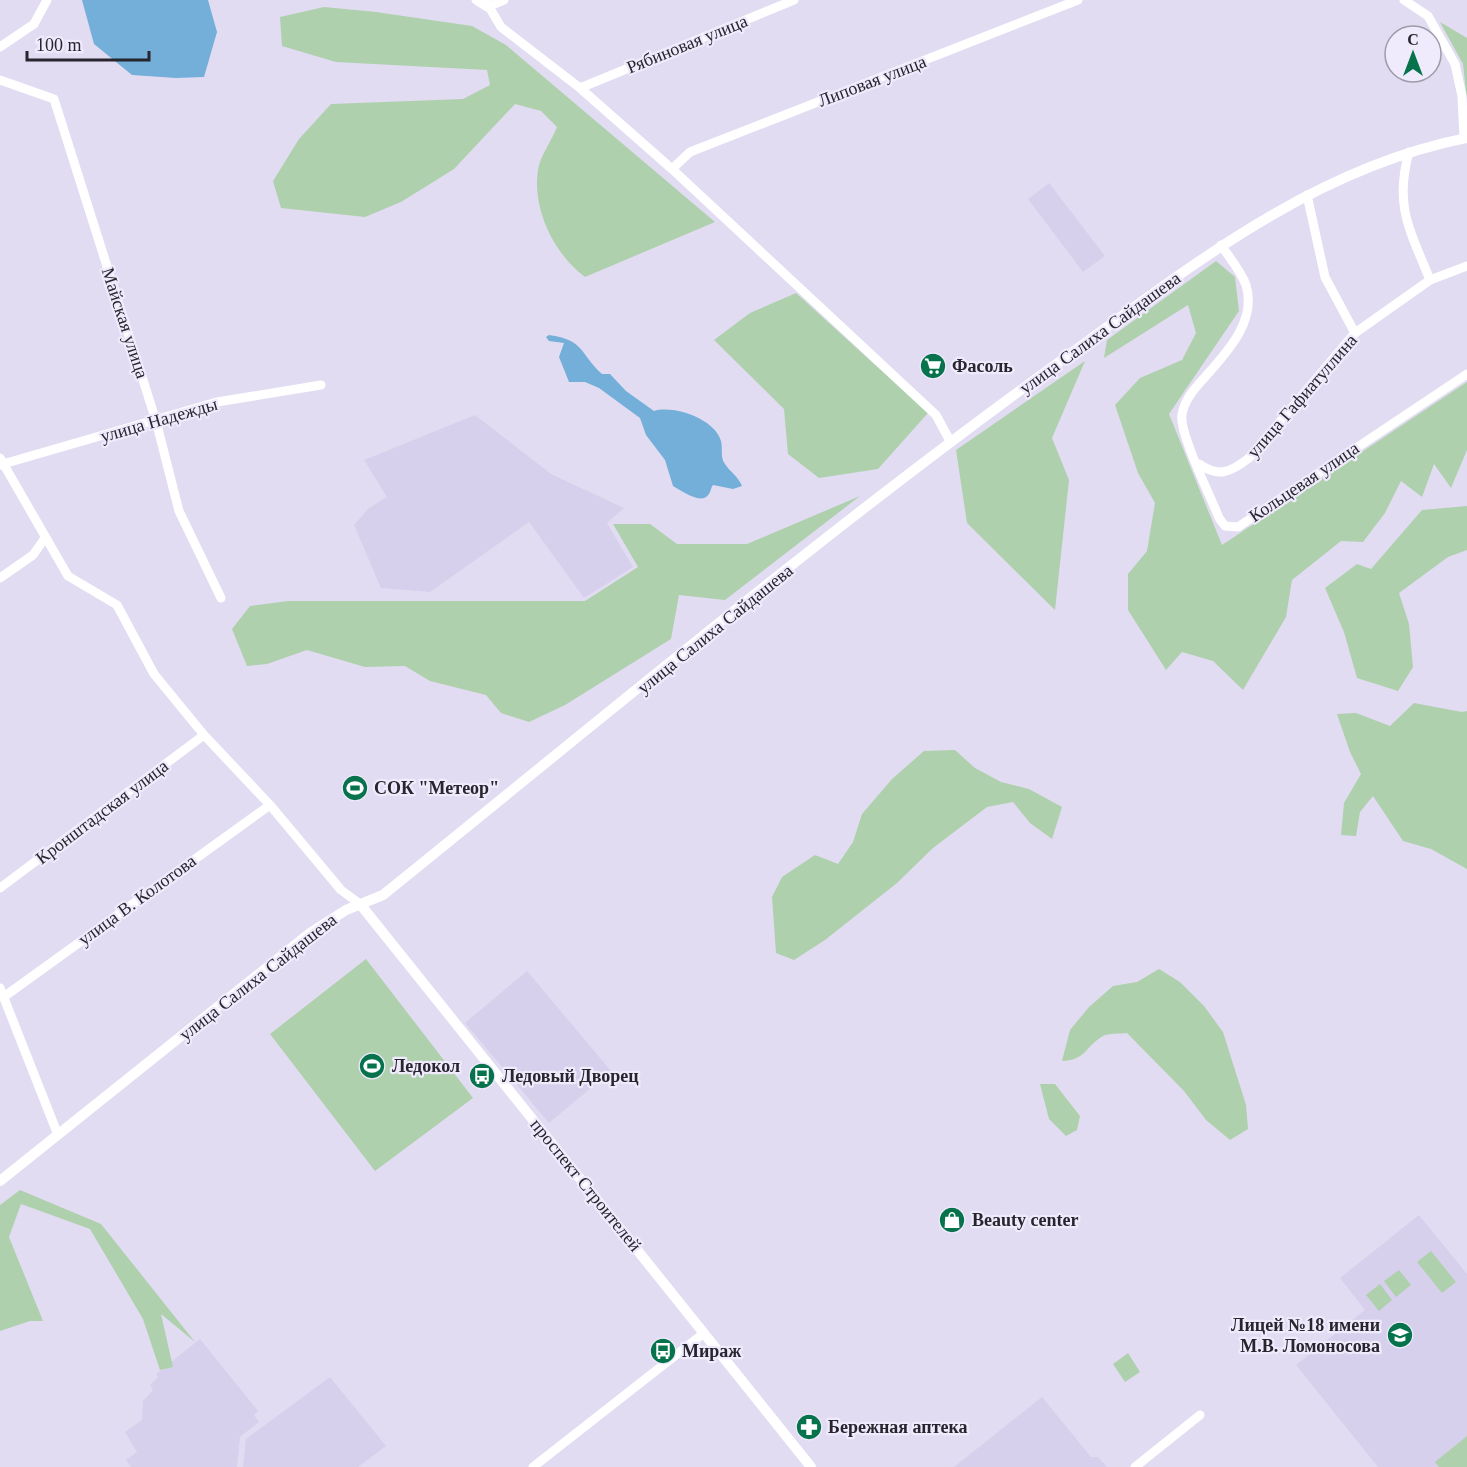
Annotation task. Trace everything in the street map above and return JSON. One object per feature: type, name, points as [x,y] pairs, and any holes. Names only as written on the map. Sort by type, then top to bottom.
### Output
[{"type":"street","points":[[0,48],[34,24],[47,0]]},
{"type":"street","points":[[476,0],[486,3],[504,0]]},
{"type":"street","name":"Рябиновая улица","points":[[580,88],[794,0]]},
{"type":"street","name":"Липовая улица","points":[[672,169],[690,152],[1078,0]]},
{"type":"street","points":[[1404,0],[1428,16],[1455,64],[1462,96],[1465,138]]},
{"type":"street","points":[[486,3],[501,27],[580,88],[672,169],[936,415],[950,441]]},
{"type":"street","name":"Майская улица","points":[[0,80],[54,99],[156,421],[179,511],[221,598]]},
{"type":"street","name":"улица Салиха Сайдашева","points":[[0,1181],[310,933],[330,919],[383,895],[950,441],[1221,245],[1307,195],[1409,152],[1465,138]]},
{"type":"street","points":[[1409,152],[1401,185],[1402,210],[1430,280]]},
{"type":"street","points":[[1307,195],[1313,214],[1325,278],[1355,333]]},
{"type":"street","name":"Кольцевая улица","points":[[1221,245],[1246,284],[1248,304],[1246,320],[1238,335],[1184,406],[1181,418],[1219,518],[1225,526],[1238,527],[1467,374]]},
{"type":"street","name":"улица Гафиатуллина","points":[[1197,462],[1210,471],[1223,474],[1232,471],[1249,458],[1355,333],[1430,280],[1467,266]]},
{"type":"street","name":"улица Надежды","points":[[1,463],[217,402],[321,385]]},
{"type":"street","points":[[1,463],[68,576],[117,605],[154,674],[204,735],[270,805],[341,890],[360,904]]},
{"type":"street","points":[[0,578],[33,555],[45,538]]},
{"type":"street","name":"Кронштадская улица","points":[[0,888],[204,735]]},
{"type":"street","name":"улица В. Колотова","points":[[2,992],[270,805]]},
{"type":"street","name":"проспект Строителей","points":[[360,904],[811,1467]]},
{"type":"street","points":[[2,992],[58,1135]]},
{"type":"street","points":[[533,1467],[704,1333]]},
{"type":"street","points":[[1135,1467],[1200,1415]]},
{"type":"shaded area","points":[[1049,183],[1105,256],[1083,272],[1028,199]]},
{"type":"shaded area","points":[[475,415],[551,474],[624,508],[607,523],[633,567],[584,598],[529,522],[430,592],[381,588],[354,525],[369,508],[387,497],[364,460]]},
{"type":"shaded area","points":[[527,971],[611,1071],[549,1123],[465,1023]]},
{"type":"shaded area","name":"Лицей №18 имени М.В. Ломоносова","points":[[1419,1215],[1467,1274],[1467,1467],[1378,1467],[1296,1365],[1365,1310],[1340,1278]]},
{"type":"shaded area","points":[[200,1339],[258,1411],[254,1415],[259,1422],[240,1437],[237,1467],[131,1467],[126,1460],[137,1452],[125,1432],[142,1420],[143,1401],[153,1390],[150,1385],[158,1377],[156,1374]]},
{"type":"shaded area","points":[[330,1377],[386,1446],[358,1467],[243,1467],[246,1439]]},
{"type":"shaded area","points":[[1042,1397],[1091,1457],[1098,1457],[1107,1467],[954,1467]]},
{"type":"green space","points":[[324,7],[472,26],[506,45],[715,222],[585,277],[564,256],[555,243],[538,200],[539,165],[557,127],[541,111],[515,104],[454,169],[401,202],[365,217],[281,208],[273,181],[299,139],[331,104],[463,99],[490,85],[487,70],[336,62],[282,46],[280,17]]},
{"type":"green space","points":[[1440,22],[1467,38],[1467,100],[1463,64]]},
{"type":"green space","points":[[1216,261],[1235,277],[1239,311],[1169,414],[1222,545],[1467,382],[1467,450],[1451,488],[1434,464],[1422,497],[1401,481],[1385,513],[1363,542],[1341,541],[1292,580],[1286,617],[1243,690],[1213,661],[1182,652],[1166,670],[1128,610],[1128,574],[1147,551],[1155,503],[1138,473],[1115,405],[1140,378],[1182,360],[1196,333],[1188,305],[1104,358],[1107,340]]},
{"type":"green space","points":[[796,293],[928,413],[878,469],[819,478],[788,454],[784,409],[714,340],[750,313]]},
{"type":"green space","points":[[1085,361],[1052,438],[1069,480],[1055,610],[967,523],[956,450]]},
{"type":"green space","points":[[860,496],[725,600],[679,595],[671,639],[565,705],[529,722],[501,713],[486,695],[430,681],[405,666],[365,667],[307,650],[267,664],[247,666],[232,629],[250,606],[288,601],[585,601],[638,567],[613,524],[650,524],[677,544],[747,544]]},
{"type":"green space","points":[[1467,506],[1467,550],[1448,557],[1399,593],[1409,624],[1413,667],[1398,691],[1357,678],[1344,632],[1325,588],[1357,564],[1371,569],[1422,510]]},
{"type":"green space","points":[[1414,703],[1467,711],[1467,869],[1431,849],[1403,841],[1373,796],[1360,812],[1356,836],[1341,835],[1344,803],[1361,774],[1350,752],[1337,714],[1356,713],[1390,726]]},
{"type":"green space","points":[[955,750],[975,768],[1001,782],[1029,789],[1062,807],[1052,839],[1030,823],[1013,802],[987,807],[933,848],[897,883],[825,940],[794,960],[776,953],[772,897],[782,877],[815,855],[838,864],[853,842],[862,814],[892,779],[924,751]]},
{"type":"green space","name":"Ледокол","points":[[366,959],[473,1098],[375,1171],[270,1034]]},
{"type":"green space","points":[[1159,969],[1180,982],[1204,1006],[1223,1032],[1246,1105],[1248,1129],[1230,1140],[1206,1120],[1184,1091],[1127,1033],[1103,1036],[1081,1055],[1062,1061],[1070,1030],[1089,1007],[1113,986],[1137,982]]},
{"type":"green space","points":[[1040,1084],[1055,1084],[1080,1116],[1077,1130],[1066,1136],[1049,1119]]},
{"type":"green space","points":[[20,1190],[101,1224],[195,1342],[161,1314],[173,1367],[160,1370],[143,1319],[90,1229],[21,1204],[9,1237],[43,1321],[30,1321],[0,1331],[0,1205]]},
{"type":"green space","points":[[1431,1251],[1456,1282],[1442,1293],[1417,1262]]},
{"type":"green space","points":[[1399,1270],[1411,1285],[1396,1297],[1384,1281]]},
{"type":"green space","points":[[1380,1284],[1392,1300],[1379,1311],[1366,1295]]},
{"type":"green space","points":[[1128,1353],[1140,1372],[1125,1382],[1113,1364]]},
{"type":"green space","points":[[1467,1436],[1467,1467],[1439,1467],[1435,1462]]},
{"type":"water","points":[[82,0],[208,0],[217,32],[204,77],[132,75],[94,44]]},
{"type":"water","points":[[549,335],[561,337],[576,344],[602,374],[610,374],[626,391],[654,411],[682,412],[711,426],[721,441],[723,462],[742,486],[733,489],[713,485],[709,494],[696,498],[673,486],[665,460],[646,435],[640,418],[599,388],[585,382],[569,382],[559,357],[564,343],[549,341],[546,337]]},
{"type":"place","name":"Фасоль","points":[[933,366]]},
{"type":"place","name":"СОК \"Метеор\"","points":[[355,788]]},
{"type":"place","name":"Ледокол","points":[[372,1066]]},
{"type":"place","name":"Ледовый Дворец","points":[[482,1076]]},
{"type":"place","name":"Beauty center","points":[[952,1220]]},
{"type":"place","name":"Лицей №18 имени М.В. Ломоносова","points":[[1400,1335]]},
{"type":"place","name":"Мираж","points":[[663,1351]]},
{"type":"place","name":"Бережная аптека","points":[[809,1427]]}]
